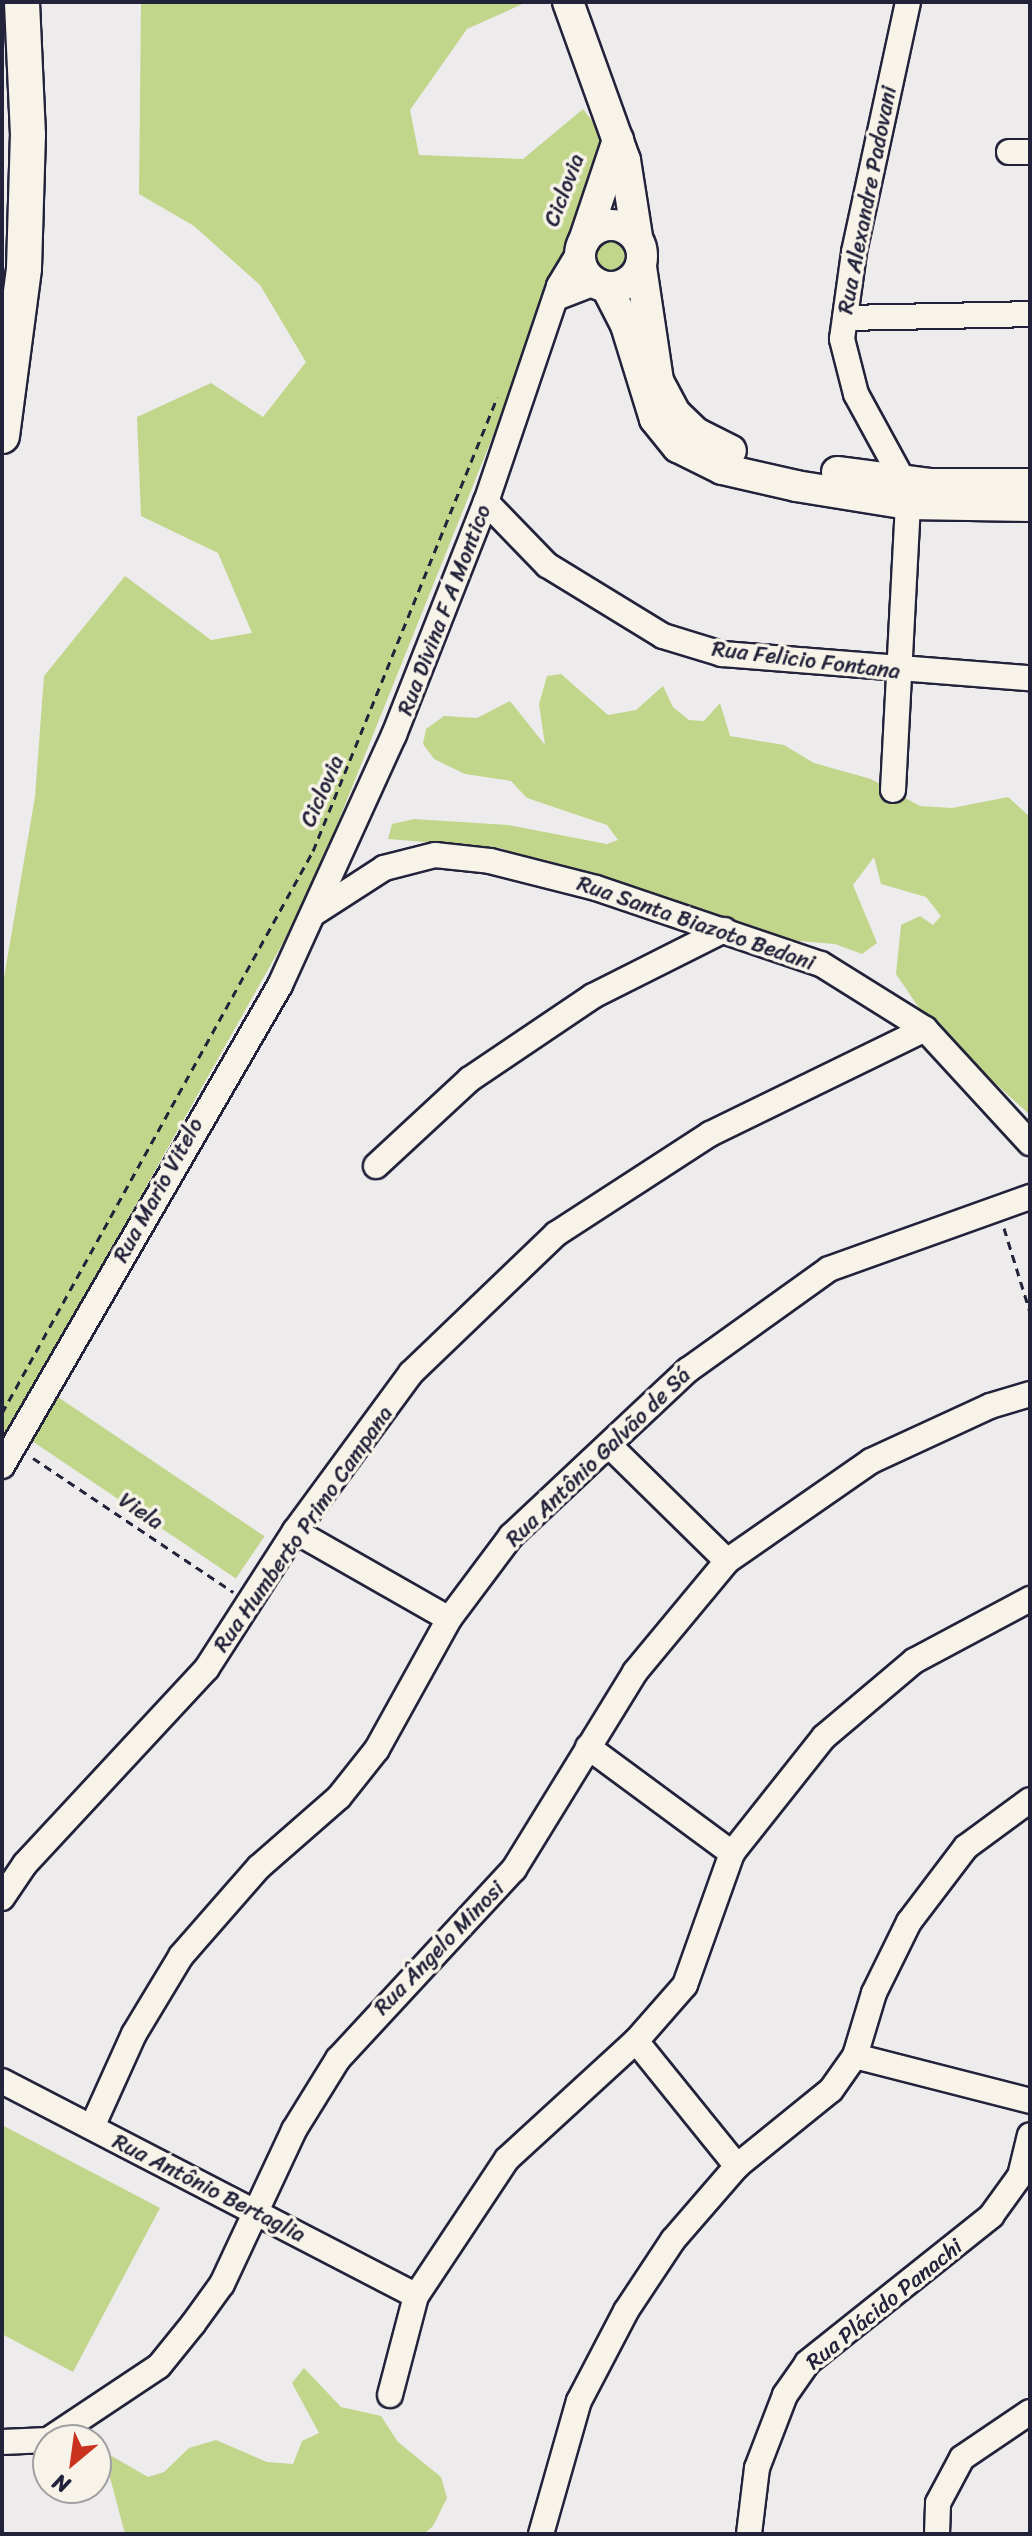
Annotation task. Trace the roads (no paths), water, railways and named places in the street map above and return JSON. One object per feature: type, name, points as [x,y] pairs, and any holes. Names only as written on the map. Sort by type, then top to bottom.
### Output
[{"type":"highway","points":[[2,436],[24,268],[28,135],[22,2]]},
{"type":"main road","points":[[568,2],[618,140],[658,381],[675,413],[696,433],[726,450],[906,493],[1030,484]]},
{"type":"main road","points":[[618,140],[582,246],[583,270],[619,306],[655,419],[678,447],[722,469],[1030,506]]},
{"type":"main road","points":[[582,246],[607,225],[639,252]]},
{"type":"main road","points":[[601,285],[628,284],[639,252]]},
{"type":"street","name":"Rua Alexandre Padovani","points":[[906,493],[856,394],[843,356],[845,318],[908,2]]},
{"type":"street","name":"Rua Divina F A Montico","points":[[312,914],[394,735],[486,502],[556,298],[582,246]]},
{"type":"street","points":[[556,298],[601,285]]},
{"type":"street","points":[[845,318],[1030,314]]},
{"type":"street","points":[[893,790],[901,671],[906,493]]},
{"type":"street","name":"Rua Felicio Fontana","points":[[486,502],[547,565],[663,636],[722,654],[901,671],[1030,678]]},
{"type":"street","name":"Rua Santa Biazoto Bedani","points":[[312,914],[384,868],[435,855],[490,861],[596,888],[821,964],[925,1029],[1030,1143]]},
{"type":"street","name":"Rua Mario Vitelo","points":[[8,1456],[280,985],[312,914]]},
{"type":"street","points":[[376,1166],[470,1079],[593,996],[724,930]]},
{"type":"street","name":"Rua Humberto Primo Campana","points":[[2,1898],[25,1864],[207,1668],[295,1531],[411,1373],[556,1234],[710,1134],[925,1029]]},
{"type":"street","name":"Rua Antônio Galvão de Sá","points":[[92,2127],[134,2034],[181,1956],[259,1867],[339,1797],[377,1749],[449,1619],[511,1536],[688,1370],[829,1269],[997,1205],[1030,1197]]},
{"type":"street","name":"Rua Ângelo Minosi","points":[[72,2424],[159,2366],[222,2284],[254,2212],[338,2059],[514,1869],[588,1747],[670,1623],[727,1561],[871,1461],[990,1406],[1030,1394]]},
{"type":"street","points":[[610,1446],[727,1561]]},
{"type":"street","points":[[295,1531],[449,1619]]},
{"type":"street","points":[[390,2395],[416,2296],[507,2159],[636,2041],[685,1985],[732,1853],[824,1737],[914,1661],[1030,1599]]},
{"type":"street","points":[[588,1747],[732,1853]]},
{"type":"street","points":[[541,2534],[579,2401],[626,2311],[673,2240],[737,2166],[806,2115],[855,2056],[874,1993],[909,1922],[966,1847],[1030,1800]]},
{"type":"street","points":[[636,2041],[737,2166]]},
{"type":"street","points":[[855,2056],[1030,2101]]},
{"type":"street","name":"Rua Antônio Bertaglia","points":[[2,2081],[416,2296]]},
{"type":"street","name":"Rua Plácido Panachi","points":[[749,2534],[757,2468],[792,2384],[807,2363],[991,2216],[1020,2176],[1030,2135]]},
{"type":"street","points":[[937,2534],[938,2503],[962,2458],[1030,2412]]},
{"type":"street","name":"Rua Ângelo Minosi","points":[[2,2442],[32,2441]]}]
